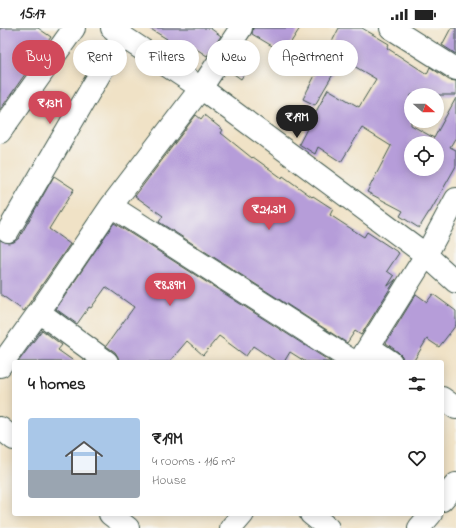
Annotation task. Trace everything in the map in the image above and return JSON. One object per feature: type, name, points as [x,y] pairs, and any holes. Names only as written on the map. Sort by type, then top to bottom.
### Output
[{"type":"street","points":[[0,132],[74,28]]},
{"type":"street","points":[[0,366],[111,206],[201,88],[241,28]]},
{"type":"street","points":[[391,28],[456,70]]},
{"type":"street","points":[[8,231],[117,32],[201,88],[426,255],[456,282]]},
{"type":"street","points":[[384,360],[364,354],[426,255],[456,200]]},
{"type":"street","points":[[111,206],[351,360]]},
{"type":"street","points":[[38,312],[104,360]]},
{"type":"street","points":[[444,399],[456,408]]},
{"type":"street","points":[[0,428],[12,437]]},
{"type":"street","points":[[444,498],[456,484]]},
{"type":"street","points":[[113,516],[128,528]]},
{"type":"street","points":[[231,528],[241,516]]},
{"type":"street","points":[[313,516],[328,528]]},
{"type":"street","points":[[419,528],[429,516]]},
{"type":"building","points":[[0,28],[38,28],[51,37],[49,40],[12,40],[12,76],[24,76],[0,110]]},
{"type":"building","points":[[149,28],[210,28],[221,36],[218,40],[207,40],[207,56],[199,51],[199,40],[167,39]]},
{"type":"building","points":[[253,28],[300,28],[292,40],[268,40],[268,44],[252,34]]},
{"type":"building","points":[[339,28],[362,28],[389,44],[387,48],[427,74],[430,67],[449,80],[456,81],[456,95],[444,95],[444,88],[404,88],[404,128],[416,128],[430,136],[404,136],[404,176],[444,176],[444,136],[435,136],[440,128],[444,128],[444,120],[456,98],[456,137],[450,147],[456,150],[456,166],[430,212],[419,228],[400,216],[403,211],[367,192],[391,146],[362,128],[341,162],[318,147],[315,154],[299,144],[328,89],[359,107],[376,79],[358,68],[358,40],[333,40]]},
{"type":"building","points":[[451,28],[456,28],[456,54],[442,45]]},
{"type":"building","points":[[315,76],[332,76],[315,105],[303,99]]},
{"type":"building","points":[[196,115],[201,119],[204,115],[223,130],[221,133],[252,158],[253,157],[282,178],[283,176],[312,197],[313,196],[333,209],[330,215],[364,237],[367,232],[399,253],[387,271],[394,276],[387,287],[396,279],[361,335],[355,331],[347,343],[159,222],[163,216],[135,196]]},
{"type":"building","points":[[54,176],[74,189],[49,229],[70,244],[24,311],[0,294],[0,240],[8,243],[14,242],[19,238]]},
{"type":"building","points":[[114,223],[328,360],[303,360],[290,352],[285,360],[274,360],[253,346],[246,356],[219,336],[203,355],[187,341],[171,360],[119,360],[115,352],[106,346],[134,307],[106,287],[77,324],[56,309]]},
{"type":"building","points":[[416,294],[427,302],[433,294],[456,311],[456,325],[439,347],[427,339],[414,360],[403,360],[402,356],[386,343]]},
{"type":"building","points":[[42,330],[62,345],[58,350],[72,360],[20,360]]}]
